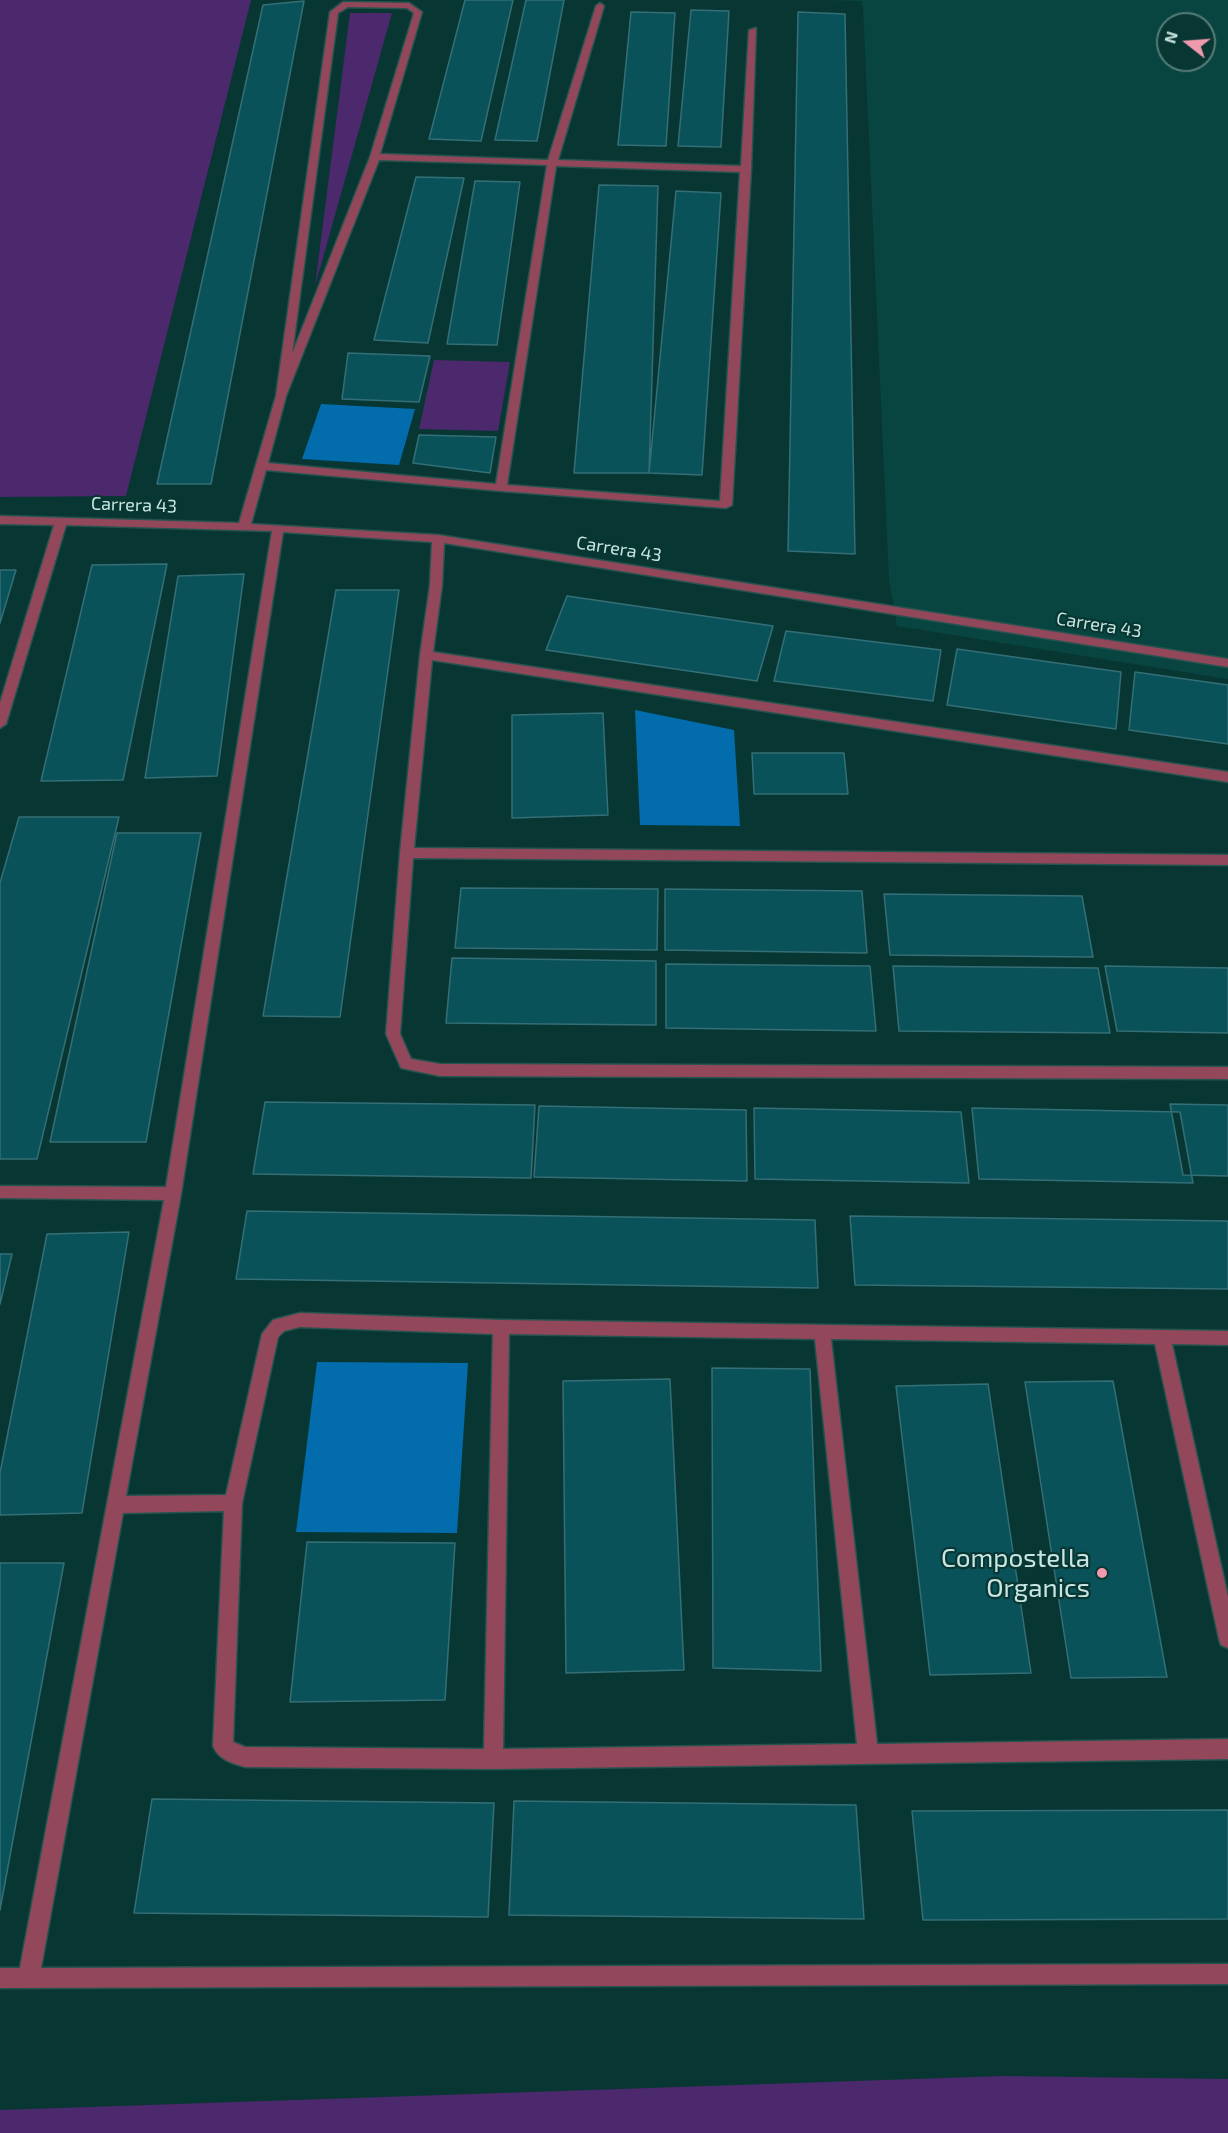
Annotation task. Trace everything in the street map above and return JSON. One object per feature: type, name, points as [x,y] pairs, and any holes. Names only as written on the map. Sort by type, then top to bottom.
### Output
[{"type":"street","points":[[244,527],[281,396],[375,157],[418,12],[409,6],[346,4],[334,12],[281,396]]},
{"type":"street","points":[[501,488],[552,163],[600,6]]},
{"type":"street","points":[[262,466],[501,488],[726,505],[753,30]]},
{"type":"street","points":[[375,157],[746,169]]},
{"type":"street","name":"Carrera 43","points":[[0,520],[278,528],[438,539],[1228,663]]},
{"type":"street","points":[[0,724],[61,520]]},
{"type":"street","points":[[29,1977],[173,1194],[278,528]]},
{"type":"street","points":[[438,539],[436,585],[426,655],[407,853],[393,1034],[406,1064],[452,1070],[1228,1073]]},
{"type":"street","points":[[426,655],[1228,777]]},
{"type":"street","points":[[407,853],[1228,860]]},
{"type":"street","points":[[0,1192],[173,1194]]},
{"type":"street","points":[[1228,1338],[501,1327],[300,1320],[279,1324],[270,1334],[233,1503],[223,1746],[233,1754],[245,1757],[493,1759],[1228,1749]]},
{"type":"street","points":[[493,1759],[501,1327]]},
{"type":"street","points":[[822,1331],[868,1753]]},
{"type":"street","points":[[1161,1336],[1228,1639]]},
{"type":"street","points":[[115,1505],[170,1502],[233,1503]]},
{"type":"street","points":[[0,1978],[1228,1974]]},
{"type":"shaded area","points":[[0,0],[251,0],[126,496],[0,497]]},
{"type":"shaded area","points":[[824,0],[1228,0],[1228,679],[897,626],[889,579],[861,1]]},
{"type":"shaded area","points":[[350,13],[392,13],[315,286]]},
{"type":"shaded area","points":[[434,360],[510,362],[498,431],[419,429]]},
{"type":"shaded area","points":[[1003,2076],[1228,2079],[1228,2133],[0,2133],[0,2110]]},
{"type":"water","points":[[321,404],[415,409],[399,465],[302,459]]},
{"type":"water","points":[[635,710],[734,730],[740,826],[640,825]]},
{"type":"water","points":[[317,1362],[468,1363],[457,1533],[296,1532]]},
{"type":"building","points":[[465,0],[513,0],[481,141],[429,139]]},
{"type":"building","points":[[526,0],[564,0],[537,141],[495,140]]},
{"type":"building","points":[[304,1],[211,484],[157,484],[263,5]]},
{"type":"building","points":[[691,10],[729,11],[721,147],[678,146]]},
{"type":"building","points":[[631,12],[675,13],[666,146],[618,145]]},
{"type":"building","points":[[798,12],[845,14],[855,554],[788,551]]},
{"type":"building","points":[[416,177],[464,178],[428,343],[374,340]]},
{"type":"building","points":[[475,181],[520,182],[497,345],[447,344]]},
{"type":"building","points":[[599,185],[658,186],[649,473],[574,473]]},
{"type":"building","points":[[676,191],[721,193],[702,475],[649,473]]},
{"type":"building","points":[[348,353],[430,356],[419,402],[342,399]]},
{"type":"building","points":[[419,435],[496,437],[490,473],[413,463]]},
{"type":"building","points":[[167,564],[123,780],[41,781],[92,565]]},
{"type":"building","points":[[0,570],[16,570],[0,623]]},
{"type":"building","points":[[244,574],[217,776],[145,778],[178,576]]},
{"type":"building","points":[[336,590],[399,590],[340,1017],[263,1016]]},
{"type":"building","points":[[567,596],[773,626],[757,681],[546,650]]},
{"type":"building","points":[[786,631],[941,650],[933,701],[774,681]]},
{"type":"building","points":[[957,649],[1121,672],[1116,729],[947,705]]},
{"type":"building","points":[[1135,672],[1228,685],[1228,744],[1129,730]]},
{"type":"building","points":[[603,713],[608,815],[512,818],[512,715]]},
{"type":"building","points":[[752,753],[844,753],[848,794],[754,794]]},
{"type":"building","points":[[19,817],[119,817],[37,1159],[0,1159],[0,883]]},
{"type":"building","points":[[117,833],[201,833],[146,1142],[50,1142]]},
{"type":"building","points":[[461,888],[658,889],[657,950],[455,948]]},
{"type":"building","points":[[665,889],[862,891],[867,953],[665,950]]},
{"type":"building","points":[[884,894],[1082,896],[1093,957],[890,955]]},
{"type":"building","points":[[452,958],[656,961],[656,1025],[446,1023]]},
{"type":"building","points":[[666,964],[870,966],[876,1031],[666,1028]]},
{"type":"building","points":[[893,966],[1098,968],[1110,1033],[899,1031]]},
{"type":"building","points":[[1105,966],[1228,968],[1228,1033],[1117,1031]]},
{"type":"building","points":[[265,1102],[535,1105],[531,1178],[253,1174]]},
{"type":"building","points":[[1170,1104],[1228,1105],[1228,1176],[1183,1175]]},
{"type":"building","points":[[539,1106],[746,1110],[747,1181],[534,1177]]},
{"type":"building","points":[[754,1108],[961,1112],[969,1183],[755,1179]]},
{"type":"building","points":[[972,1108],[1180,1112],[1193,1183],[979,1179]]},
{"type":"building","points":[[247,1211],[815,1220],[818,1288],[236,1279]]},
{"type":"building","points":[[850,1216],[1228,1221],[1228,1289],[855,1285]]},
{"type":"building","points":[[129,1232],[82,1513],[0,1515],[0,1473],[47,1234]]},
{"type":"building","points":[[0,1254],[12,1254],[0,1304]]},
{"type":"building","points":[[712,1368],[810,1369],[821,1671],[713,1668]]},
{"type":"building","points":[[670,1379],[684,1670],[566,1673],[563,1381]]},
{"type":"building","points":[[1113,1381],[1167,1677],[1071,1678],[1025,1382]]},
{"type":"building","points":[[988,1384],[1031,1673],[930,1675],[896,1386]]},
{"type":"building","points":[[307,1542],[455,1543],[445,1700],[290,1702]]},
{"type":"building","points":[[0,1563],[64,1563],[0,1910]]},
{"type":"building","points":[[152,1799],[494,1803],[488,1917],[134,1913]]},
{"type":"building","points":[[514,1801],[856,1805],[864,1919],[509,1915]]},
{"type":"building","points":[[1228,1810],[1228,1919],[923,1920],[912,1811]]},
{"type":"place","name":"Compostella Organics","points":[[1102,1573]]}]
